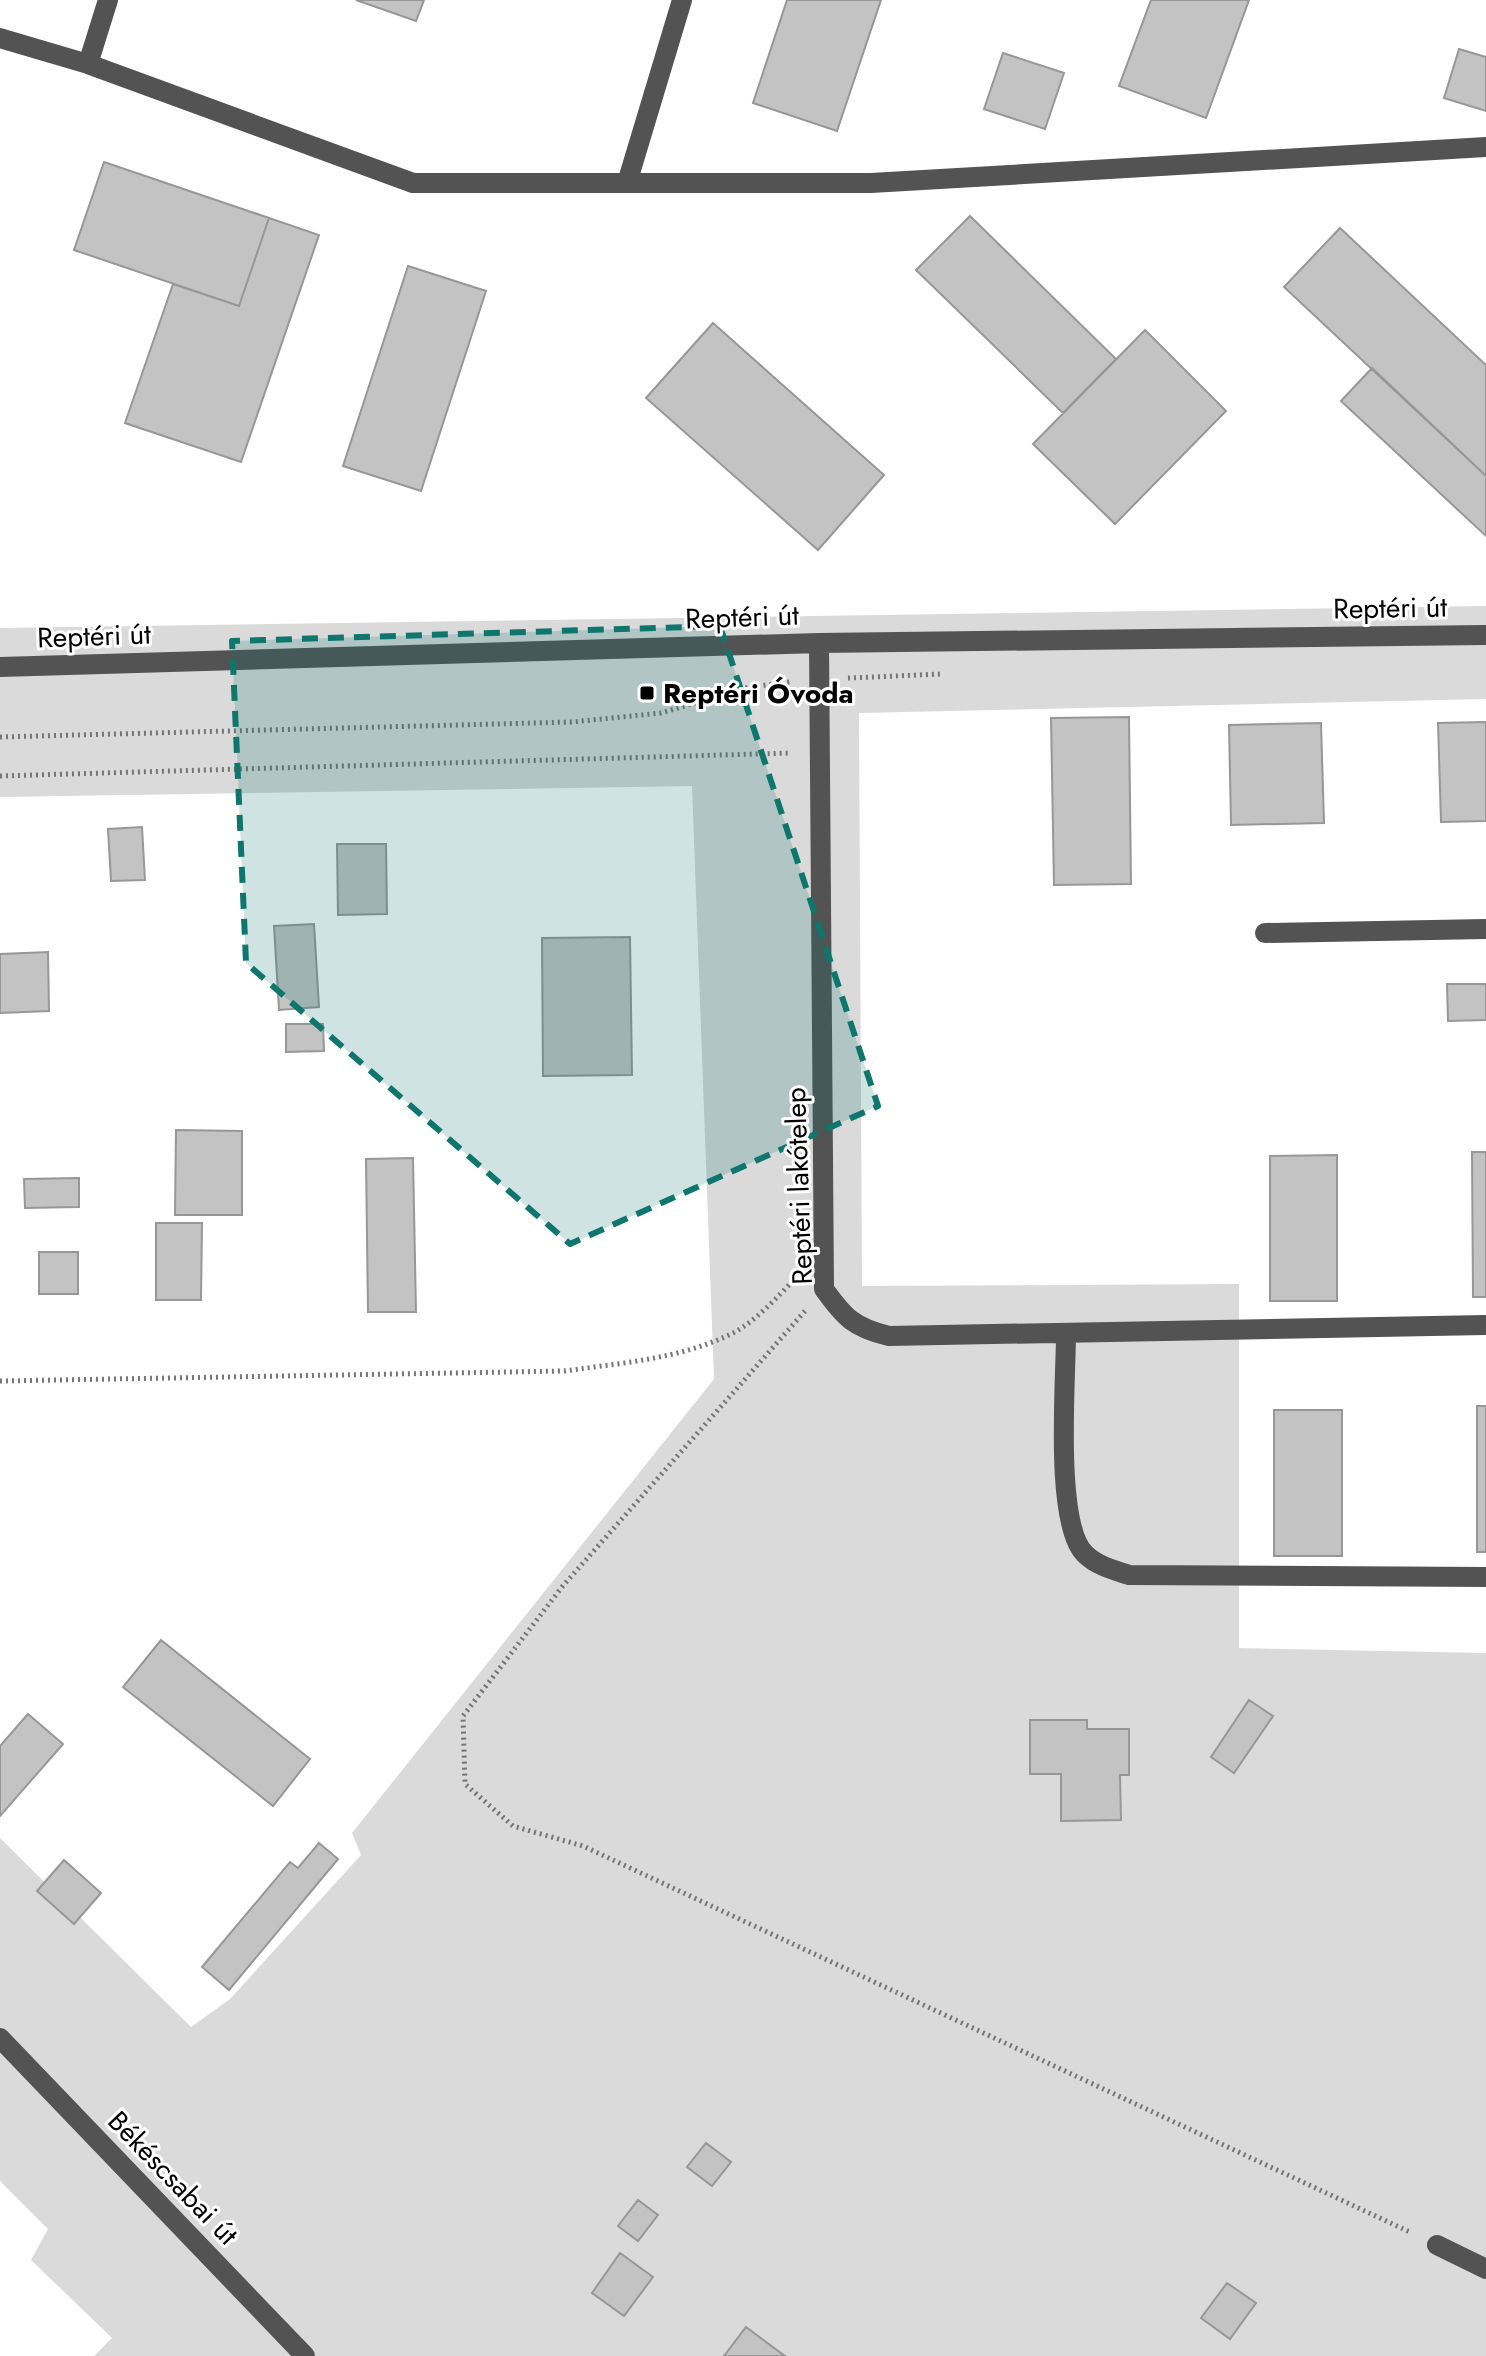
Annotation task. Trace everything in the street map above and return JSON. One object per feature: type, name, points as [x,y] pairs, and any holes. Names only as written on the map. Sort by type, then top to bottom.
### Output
[{"type":"street","points":[[88,64],[108,0]]},
{"type":"street","points":[[627,183],[682,0]]},
{"type":"street","points":[[0,38],[88,64],[413,183],[871,183],[1486,147]]},
{"type":"street","name":"Reptéri út","points":[[0,667],[819,643],[1486,635]]},
{"type":"street","name":"Reptéri lakótelep","points":[[819,643],[824,1289],[844,1316],[865,1331],[889,1336],[1486,1325]]},
{"type":"street","points":[[1265,933],[1486,929]]},
{"type":"street","points":[[1066,1334],[1065,1489],[1072,1526],[1083,1552],[1101,1565],[1129,1575],[1486,1577]]},
{"type":"street","name":"Békéscsabai út","points":[[0,2038],[305,2356]]},
{"type":"street","points":[[1437,2245],[1486,2269]]},
{"type":"path","points":[[0,737],[572,722],[661,713],[749,687],[820,679],[948,674]]},
{"type":"path","points":[[0,776],[822,753]]},
{"type":"path","points":[[0,1381],[564,1371],[655,1358],[702,1346],[736,1331],[770,1304],[824,1252]]},
{"type":"path","points":[[824,1289],[562,1587],[463,1716],[465,1784],[513,1826],[583,1846],[1437,2245]]},
{"type":"highlighted area","points":[[720,626],[878,1106],[570,1244],[246,963],[232,641]]},
{"type":"shaded area","points":[[1486,606],[1486,699],[859,713],[862,1286],[1239,1284],[1239,1648],[1486,1653],[1486,2356],[94,2356],[112,2338],[31,2260],[48,2229],[0,2181],[0,1838],[191,2027],[230,1999],[361,1855],[352,1833],[714,1379],[692,786],[0,797],[0,628]]},
{"type":"building","points":[[356,0],[424,0],[416,21]]},
{"type":"building","points":[[787,0],[881,0],[837,131],[753,103]]},
{"type":"building","points":[[1151,0],[1249,0],[1206,118],[1119,86]]},
{"type":"building","points":[[1459,49],[1486,57],[1486,111],[1444,98]]},
{"type":"building","points":[[1003,53],[1064,73],[1045,129],[984,109]]},
{"type":"building","points":[[104,162],[269,218],[239,306],[74,250]]},
{"type":"building","points":[[970,216],[1116,359],[1063,413],[916,270]]},
{"type":"building","points":[[269,218],[319,235],[241,462],[125,423],[173,284],[239,306]]},
{"type":"building","points":[[1340,228],[1486,365],[1486,476],[1284,287]]},
{"type":"building","points":[[408,266],[486,291],[421,491],[343,466]]},
{"type":"building","points":[[713,323],[884,475],[818,550],[646,398]]},
{"type":"building","points":[[1145,330],[1226,411],[1115,524],[1033,444]]},
{"type":"building","points":[[1372,368],[1486,476],[1486,536],[1341,401]]},
{"type":"building","points":[[1129,717],[1131,884],[1054,885],[1051,718]]},
{"type":"building","points":[[1486,722],[1486,821],[1441,822],[1438,723]]},
{"type":"building","points":[[1321,723],[1324,823],[1231,825],[1229,725]]},
{"type":"building","points":[[142,827],[145,880],[111,881],[108,829]]},
{"type":"building","points":[[337,844],[386,844],[387,914],[338,915]]},
{"type":"building","points":[[314,924],[319,1007],[279,1010],[274,926]]},
{"type":"building","points":[[630,937],[632,1075],[543,1076],[542,938]]},
{"type":"building","points":[[48,952],[49,1011],[0,1013],[0,954]]},
{"type":"building","points":[[1447,984],[1486,984],[1486,1020],[1448,1021]]},
{"type":"building","points":[[286,1024],[323,1024],[324,1051],[286,1052]]},
{"type":"building","points":[[176,1130],[242,1131],[242,1215],[175,1215]]},
{"type":"building","points":[[1472,1152],[1486,1152],[1486,1297],[1473,1297]]},
{"type":"building","points":[[1337,1155],[1337,1301],[1270,1301],[1270,1156]]},
{"type":"building","points":[[413,1158],[416,1312],[368,1312],[366,1159]]},
{"type":"building","points":[[79,1178],[79,1207],[25,1208],[24,1179]]},
{"type":"building","points":[[156,1223],[202,1223],[201,1300],[156,1300]]},
{"type":"building","points":[[39,1252],[78,1252],[78,1294],[39,1294]]},
{"type":"building","points":[[1477,1406],[1486,1406],[1486,1552],[1477,1552]]},
{"type":"building","points":[[1274,1410],[1342,1410],[1342,1556],[1274,1556]]},
{"type":"building","points":[[161,1640],[310,1759],[273,1806],[123,1687]]},
{"type":"building","points":[[1249,1700],[1273,1716],[1234,1773],[1211,1757]]},
{"type":"building","points":[[28,1714],[63,1744],[0,1816],[0,1746]]},
{"type":"building","points":[[1030,1720],[1087,1720],[1087,1729],[1129,1729],[1129,1775],[1120,1775],[1121,1820],[1061,1821],[1061,1774],[1030,1774]]},
{"type":"building","points":[[319,1843],[338,1859],[229,1990],[202,1967],[290,1862],[298,1868]]},
{"type":"building","points":[[64,1860],[101,1893],[74,1924],[37,1891]]},
{"type":"building","points":[[706,2143],[731,2162],[712,2186],[687,2167]]},
{"type":"building","points":[[638,2200],[658,2215],[638,2241],[618,2226]]},
{"type":"building","points":[[620,2253],[653,2277],[624,2316],[592,2293]]},
{"type":"building","points":[[1227,2283],[1256,2303],[1230,2339],[1201,2318]]},
{"type":"building","points":[[746,2327],[785,2356],[724,2356]]},
{"type":"place","name":"Reptéri Óvoda","points":[[647,693]]}]
